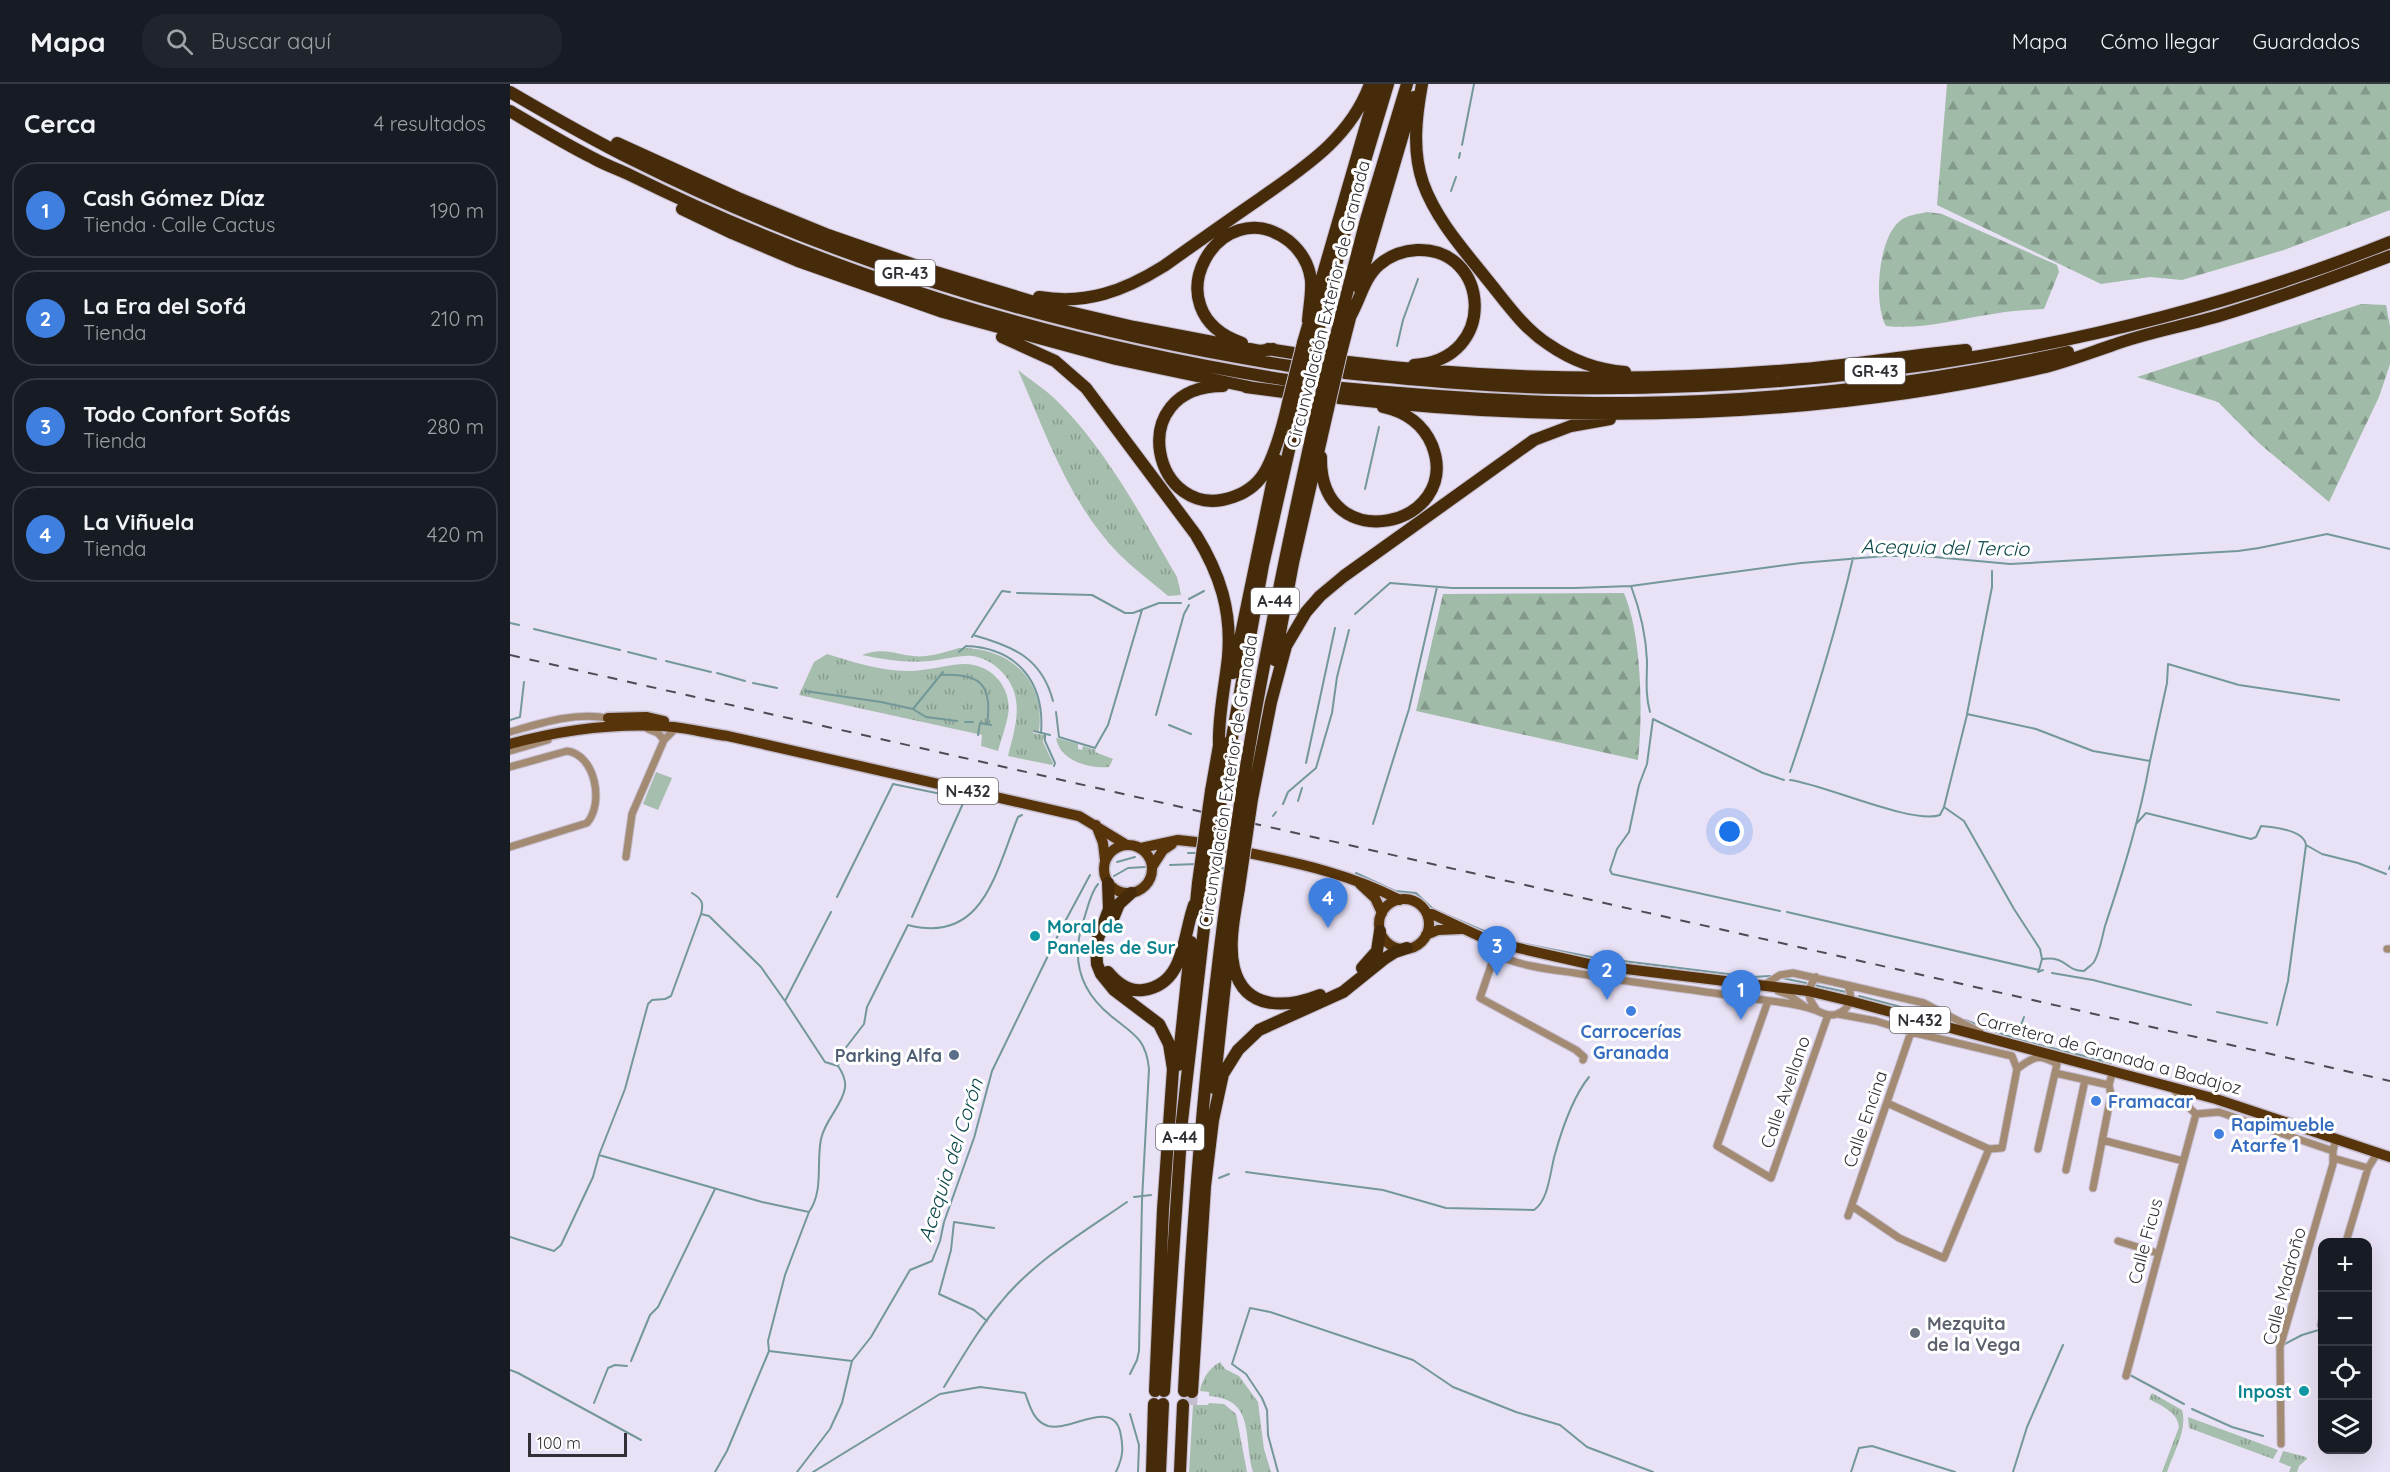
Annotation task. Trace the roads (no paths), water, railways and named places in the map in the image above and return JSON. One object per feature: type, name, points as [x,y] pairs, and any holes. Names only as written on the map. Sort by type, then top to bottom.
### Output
[{"type":"highway","points":[[917,265],[1051,299],[1073,300],[1118,291],[1141,281],[1164,266],[1316,158],[1347,128],[1370,84]]},
{"type":"highway","points":[[1308,321],[1378,84]]},
{"type":"highway","name":"Circunvalación Exterior de Granada","points":[[1173,1095],[1163,1210],[1160,1391],[1203,883],[1217,792],[1261,575],[1289,395],[1316,357],[1354,194],[1388,84]]},
{"type":"highway","name":"Circunvalación Exterior de Granada","points":[[1212,1120],[1188,1392],[1192,1226],[1206,1069],[1246,798],[1260,683],[1316,396],[1337,348],[1366,220],[1407,84]]},
{"type":"highway","points":[[1350,317],[1418,84]]},
{"type":"highway","points":[[1422,84],[1418,105],[1416,150],[1430,201],[1452,235],[1518,317],[1546,343],[1579,362],[1618,371],[1673,373],[1688,376]]},
{"type":"highway","points":[[510,92],[543,111],[738,198],[828,235],[940,274],[1058,309],[1193,339],[1260,351],[1274,350]]},
{"type":"highway","points":[[510,111],[595,160],[605,169],[732,233],[862,285],[943,312],[1106,357],[1289,395],[1219,745]]},
{"type":"highway","name":"GR-43","points":[[543,111],[624,156],[704,194],[801,235],[926,280],[1027,311],[1102,330],[1167,344],[1292,359],[1274,350]]},
{"type":"highway","name":"GR-43","points":[[595,160],[775,241],[931,297],[1058,334],[1188,364],[1289,395]]},
{"type":"highway","points":[[1274,350],[1228,337],[1216,330],[1203,312],[1197,289],[1197,277],[1204,258],[1218,242],[1230,234],[1257,229],[1271,231],[1295,246],[1303,255],[1311,279],[1308,321],[1316,357]]},
{"type":"highway","points":[[1388,367],[1574,378],[1688,376],[1805,369],[1978,349],[2120,324],[2261,284],[2390,240]]},
{"type":"highway","name":"GR-43","points":[[1388,367],[1346,368],[1496,386],[1629,388],[1762,382],[1861,373],[2053,342],[2118,328],[2263,287],[2390,240]]},
{"type":"highway","points":[[1337,348],[1370,276],[1377,267],[1397,253],[1422,250],[1433,252],[1455,264],[1463,272],[1473,291],[1475,315],[1472,326],[1460,346],[1440,360],[1422,365],[1388,367]]},
{"type":"highway","points":[[1362,400],[1515,412],[1683,413],[1764,410],[1960,384],[2044,367],[2113,345],[2223,315],[2390,256]]},
{"type":"highway","points":[[943,312],[957,320],[1039,352],[1072,374],[1101,407],[1196,535],[1218,575],[1228,612],[1228,656],[1217,792]]},
{"type":"highway","name":"GR-43","points":[[1362,400],[1340,393],[1548,402],[1631,403],[1764,397],[1928,378],[2113,345]]},
{"type":"highway","points":[[1254,388],[1212,386],[1198,388],[1176,401],[1167,412],[1159,436],[1160,459],[1165,470],[1180,488],[1191,495],[1214,500],[1228,499],[1241,494],[1260,480],[1267,469],[1280,435]]},
{"type":"highway","points":[[1316,396],[1323,429],[1321,470],[1328,492],[1342,510],[1366,521],[1390,522],[1414,510],[1424,501],[1434,481],[1436,460],[1429,438],[1422,428],[1403,413],[1362,400]]},
{"type":"highway","points":[[1246,798],[1259,759],[1286,646],[1306,612],[1320,596],[1344,576],[1534,440],[1562,429],[1591,422],[1683,413]]},
{"type":"highway","points":[[1259,759],[1258,747],[1293,563],[1323,429]]},
{"type":"highway","points":[[623,717],[633,721],[656,722],[664,734]]},
{"type":"highway","name":"N-432","points":[[510,742],[553,732],[606,724],[623,717],[647,717],[713,730],[728,736]]},
{"type":"highway","name":"N-432","points":[[606,724],[664,734],[677,727],[728,736],[1079,816],[1096,824],[1125,844],[1141,848],[1178,840],[1196,842]]},
{"type":"highway","points":[[1096,824],[1103,843],[1105,860],[1103,869],[1110,899],[1096,944],[1097,964],[1101,974],[1114,990],[1148,1015],[1165,1033],[1172,1055],[1173,1095]]},
{"type":"highway","points":[[1152,867],[1164,850],[1178,840]]},
{"type":"highway","points":[[1105,860],[1114,849],[1125,844]]},
{"type":"highway","points":[[1141,848],[1150,859],[1151,875],[1146,885],[1131,892],[1119,904],[1106,934],[1103,955],[1108,972],[1121,985],[1130,989],[1150,989],[1167,979],[1174,971],[1181,957],[1194,905],[1203,883]]},
{"type":"highway","name":"N-432","points":[[1249,853],[1336,873],[1400,900],[1416,902],[1427,914]]},
{"type":"highway","name":"N-432","points":[[1358,882],[1375,898],[1382,913]]},
{"type":"highway","points":[[1108,883],[1117,890],[1131,892]]},
{"type":"highway","points":[[1233,887],[1234,968],[1251,994],[1262,1001],[1283,1005],[1308,1000],[1338,987],[1352,977],[1372,959],[1377,951],[1382,913],[1386,907],[1400,900]]},
{"type":"highway","points":[[1173,1095],[1194,905]]},
{"type":"highway","points":[[1426,935],[1429,928],[1427,914]]},
{"type":"highway","name":"Carretera de Granada a Badajoz","points":[[1427,914],[1439,917],[1492,942],[1593,965],[1764,985],[1850,1001],[1990,1037],[2047,1055],[2170,1085],[2390,1157]]},
{"type":"highway","name":"Carretera de Granada a Badajoz","points":[[1426,935],[1438,930],[1463,929]]},
{"type":"highway","points":[[1212,1120],[1220,1020],[1233,931]]},
{"type":"highway","points":[[1380,931],[1394,946],[1407,948]]},
{"type":"highway","name":"N-432","points":[[1407,948],[1416,945],[1426,935]]},
{"type":"highway","points":[[1212,1120],[1223,1074],[1247,1039],[1276,1021],[1343,992],[1384,959],[1407,948]]},
{"type":"highway","points":[[1152,1472],[1159,1404],[1160,1472]]},
{"type":"highway","points":[[1180,1472],[1187,1405],[1185,1472]]},
{"type":"street","points":[[510,732],[573,718],[594,716],[606,724]]},
{"type":"street","points":[[510,753],[523,747],[606,724]]},
{"type":"street","points":[[626,857],[632,814],[664,734]]},
{"type":"street","points":[[510,767],[567,751],[576,752],[584,758],[595,786],[594,812],[582,826],[510,847]]},
{"type":"street","points":[[1492,942],[1495,954],[1480,998],[1576,1050],[1584,1057],[1582,1060]]},
{"type":"street","points":[[1495,954],[1540,968],[1804,1006],[1828,1016],[1838,1014],[1876,1021],[1911,1032],[2012,1056],[2017,1069],[2002,1148],[1989,1149],[1887,1103]]},
{"type":"street","points":[[1764,985],[1780,975],[1793,973],[1816,977],[1924,1003],[1990,1037]]},
{"type":"street","points":[[1804,1006],[1816,977]]},
{"type":"street","points":[[1764,985],[1789,995],[1804,1006]]},
{"type":"street","points":[[1838,1014],[1850,1001],[1851,993],[1847,985]]},
{"type":"street","points":[[1809,995],[1817,1010]]},
{"type":"street","name":"Calle Avellano","points":[[1768,1001],[1717,1146],[1771,1178],[1828,1016]]},
{"type":"street","name":"Calle Encina","points":[[1848,1216],[1911,1032]]},
{"type":"street","points":[[2000,1053],[2004,1041]]},
{"type":"street","points":[[2017,1069],[2033,1058],[2047,1055],[2057,1064],[2038,1149]]},
{"type":"street","points":[[2093,1188],[2111,1095],[2109,1085],[2113,1070]]},
{"type":"street","points":[[2055,1073],[2109,1085]]},
{"type":"street","points":[[2066,1170],[2085,1080]]},
{"type":"street","points":[[2170,1085],[2182,1097],[2186,1106],[2196,1114],[2219,1112],[2368,1168]]},
{"type":"street","points":[[2208,1113],[2216,1099]]},
{"type":"street","name":"Calle Ficus","points":[[2126,1376],[2196,1114]]},
{"type":"street","points":[[2238,1118],[2265,1115]]},
{"type":"street","name":"Calle Madroño","points":[[2281,1444],[2280,1347],[2333,1164],[2336,1138]]},
{"type":"street","points":[[2102,1140],[2183,1161]]},
{"type":"street","points":[[1852,1206],[1899,1238],[1944,1258],[1989,1149]]},
{"type":"street","points":[[2347,1238],[2368,1168],[2378,1152]]},
{"type":"street","points":[[2118,1241],[2157,1253]]},
{"type":"waterway","points":[[1462,145],[1474,84]]},
{"type":"waterway","points":[[1459,158],[1460,153]]},
{"type":"waterway","points":[[1451,191],[1456,177]]},
{"type":"waterway","points":[[1397,346],[1403,320],[1418,279]]},
{"type":"waterway","points":[[1365,489],[1379,427]]},
{"type":"waterway","name":"Acequia del Tercio","points":[[1355,614],[1390,583],[1452,588],[1631,586],[1801,563],[1885,556],[1924,556],[2010,564],[2238,551],[2327,534],[2390,549]]},
{"type":"waterway","points":[[1790,772],[1824,666],[1853,558]]},
{"type":"waterway","points":[[1787,912],[2039,970],[2042,959],[2062,961],[2073,969],[2084,971],[2094,962],[2130,845],[2150,761],[2093,751],[2036,729],[1967,714],[1992,587],[1992,571]]},
{"type":"waterway","points":[[1631,586],[1640,613],[1645,642],[1650,712]]},
{"type":"waterway","points":[[1373,824],[1409,709],[1437,587]]},
{"type":"waterway","points":[[972,637],[1002,591],[1010,592]]},
{"type":"waterway","points":[[1189,599],[1204,591]]},
{"type":"waterway","points":[[1017,593],[1092,595],[1125,613],[1133,613],[1159,603],[1181,603]]},
{"type":"waterway","points":[[1156,715],[1184,614],[1189,605]]},
{"type":"waterway","points":[[1056,712],[1059,737],[1095,748],[1108,725],[1142,610]]},
{"type":"waterway","points":[[510,623],[519,625]]},
{"type":"waterway","points":[[1306,763],[1335,628]]},
{"type":"waterway","points":[[534,629],[620,650]]},
{"type":"waterway","name":"Acequia del Corón","points":[[1283,804],[1288,792],[1316,768],[1332,713],[1337,677],[1349,630]]},
{"type":"waterway","points":[[973,635],[1001,644],[1024,656],[1041,674],[1053,701]]},
{"type":"waterway","points":[[959,652],[966,646],[984,648],[1014,661],[1033,684],[1041,715],[1041,733]]},
{"type":"waterway","points":[[628,652],[656,659]]},
{"type":"waterway","points":[[666,661],[711,672]]},
{"type":"waterway","points":[[2150,761],[2167,683],[2168,664],[2239,685],[2339,700]]},
{"type":"waterway","points":[[913,709],[943,672]]},
{"type":"waterway","points":[[717,673],[745,681]]},
{"type":"waterway","points":[[940,675],[965,676],[981,684],[988,699],[987,724]]},
{"type":"waterway","points":[[510,720],[520,717],[524,682]]},
{"type":"waterway","points":[[753,683],[777,688]]},
{"type":"waterway","points":[[805,691],[881,702],[913,709],[926,717],[957,721]]},
{"type":"waterway","points":[[1967,715],[1944,807],[1964,821],[2014,909],[2040,949],[2042,959]]},
{"type":"waterway","points":[[1780,911],[1612,874],[1610,870],[1617,849],[1629,832],[1639,785],[1647,764],[1653,719],[1763,773],[1784,780]]},
{"type":"waterway","points":[[965,722],[973,722]]},
{"type":"waterway","points":[[978,735],[980,723],[991,725]]},
{"type":"waterway","points":[[1169,725],[1191,734]]},
{"type":"waterway","points":[[1034,731],[1050,735]]},
{"type":"waterway","points":[[1045,734],[1045,741],[1055,763],[1054,766]]},
{"type":"waterway","points":[[1790,780],[1889,809],[1927,817],[1940,815],[1944,807]]},
{"type":"waterway","points":[[837,897],[893,784],[965,799],[912,917]]},
{"type":"waterway","points":[[1298,801],[1302,788]]},
{"type":"waterway","name":"Acequia del Corón","points":[[1273,816],[1276,812]]},
{"type":"waterway","points":[[2136,824],[2146,813],[2251,839],[2256,837],[2261,826],[2280,828],[2300,836],[2306,845],[2322,854],[2358,863],[2386,874]]},
{"type":"waterway","points":[[715,1472],[727,1451],[769,1351],[768,1341],[785,1275],[814,1204],[818,1186],[821,1139],[841,1101],[845,1088],[844,1076],[838,1066],[844,1050],[864,1024],[867,1007],[908,925],[934,928],[954,924],[970,914],[994,880],[1018,817],[1022,815]]},
{"type":"waterway","points":[[2277,1025],[2288,981],[2306,845]]},
{"type":"waterway","name":"Acequia del Corón","points":[[1188,853],[1197,853]]},
{"type":"waterway","name":"Acequia del Corón","points":[[1117,862],[1135,857]]},
{"type":"waterway","points":[[1170,865],[1197,864]]},
{"type":"waterway","points":[[1114,876],[1128,868],[1145,867]]},
{"type":"waterway","points":[[1214,867],[1227,869]]},
{"type":"waterway","points":[[1356,873],[1395,891],[1416,893],[1433,909],[1505,940],[1591,957],[1752,977],[1770,976]]},
{"type":"waterway","name":"Acequia del Corón","points":[[769,1351],[852,1361],[871,1337],[910,1270],[932,1261],[974,1138],[992,1071],[1090,875]]},
{"type":"waterway","points":[[1098,884],[1091,897],[1079,936],[1078,961],[1081,973],[1085,985],[1100,1006],[1141,1043],[1149,1069],[1142,1200],[1139,1351],[1130,1374]]},
{"type":"waterway","points":[[599,1155],[625,1089],[648,1004],[652,1000],[671,996],[701,914],[701,902],[692,893]]},
{"type":"waterway","points":[[831,912],[785,1001],[825,1062],[838,1066]]},
{"type":"waterway","points":[[701,914],[709,916],[761,967],[785,1001]]},
{"type":"waterway","points":[[2038,972],[2043,970]]},
{"type":"waterway","points":[[2052,973],[2093,980],[2191,1005]]},
{"type":"waterway","points":[[1782,978],[1806,983]]},
{"type":"waterway","points":[[1814,985],[1846,992]]},
{"type":"waterway","points":[[1859,996],[1928,1014]]},
{"type":"waterway","points":[[2217,1012],[2267,1023]]},
{"type":"waterway","points":[[2016,1039],[2024,1017]]},
{"type":"waterway","points":[[1965,1020],[2016,1039],[2112,1063]]},
{"type":"waterway","points":[[1246,1172],[1383,1190],[1446,1208],[1534,1210],[1546,1192],[1568,1114],[1589,1077]]},
{"type":"waterway","points":[[510,1237],[554,1251],[561,1245],[593,1177],[599,1155],[762,1202],[809,1212]]},
{"type":"waterway","points":[[1219,1178],[1229,1174]]},
{"type":"waterway","points":[[631,1361],[650,1315],[658,1307],[715,1189]]},
{"type":"waterway","points":[[1134,1197],[1151,1195]]},
{"type":"waterway","points":[[944,1387],[985,1322],[1014,1287],[1044,1260],[1127,1202]]},
{"type":"waterway","points":[[987,1321],[974,1310],[939,1294],[951,1250],[954,1222],[994,1228]]},
{"type":"waterway","points":[[1278,1472],[1268,1435],[1267,1410],[1262,1398],[1246,1374],[1232,1364],[1250,1308],[1270,1312],[1413,1360],[1453,1387],[1516,1412],[1560,1425],[1587,1447],[1653,1472]]},
{"type":"waterway","points":[[2285,1344],[2318,1330]]},
{"type":"waterway","points":[[2013,1472],[2027,1427],[2063,1345]]},
{"type":"waterway","points":[[797,1472],[830,1429],[842,1403],[852,1361]]},
{"type":"waterway","points":[[594,1403],[608,1368],[615,1365],[627,1366]]},
{"type":"waterway","points":[[510,1370],[641,1440]]},
{"type":"waterway","points":[[2130,1375],[2184,1404]]},
{"type":"waterway","points":[[813,1472],[940,1394],[980,1387],[1025,1393],[1035,1417],[1048,1426],[1057,1427],[1099,1417],[1115,1422],[1120,1431],[1122,1447],[1116,1472]]},
{"type":"waterway","points":[[2192,1409],[2232,1427],[2263,1436]]},
{"type":"waterway","points":[[1130,1414],[1139,1445],[1138,1472]]},
{"type":"waterway","points":[[1851,1472],[1859,1448],[1872,1446],[1955,1472]]},
{"type":"tunnel","points":[[1191,1405],[1192,1392]]},
{"type":"railway","points":[[510,655],[2390,1081]]},
{"type":"place","name":"La Viñuela","points":[[1328,928]]},
{"type":"place","name":"Moral de Paneles de Sur","points":[[1035,936]]},
{"type":"place","name":"Todo Confort Sofás","points":[[1497,976]]},
{"type":"place","name":"La Era del Sofá","points":[[1607,1000]]},
{"type":"place","name":"Carrocerías Granada","points":[[1631,1011]]},
{"type":"place","name":"Cash Gómez Díaz","points":[[1741,1020]]},
{"type":"place","name":"Parking Alfa","points":[[954,1055]]},
{"type":"place","name":"Framacar","points":[[2096,1101]]},
{"type":"place","name":"Rapimueble Atarfe 1","points":[[2219,1134]]},
{"type":"place","name":"Mezquita de la Vega","points":[[1915,1333]]},
{"type":"place","name":"Inpost","points":[[2304,1391]]}]
